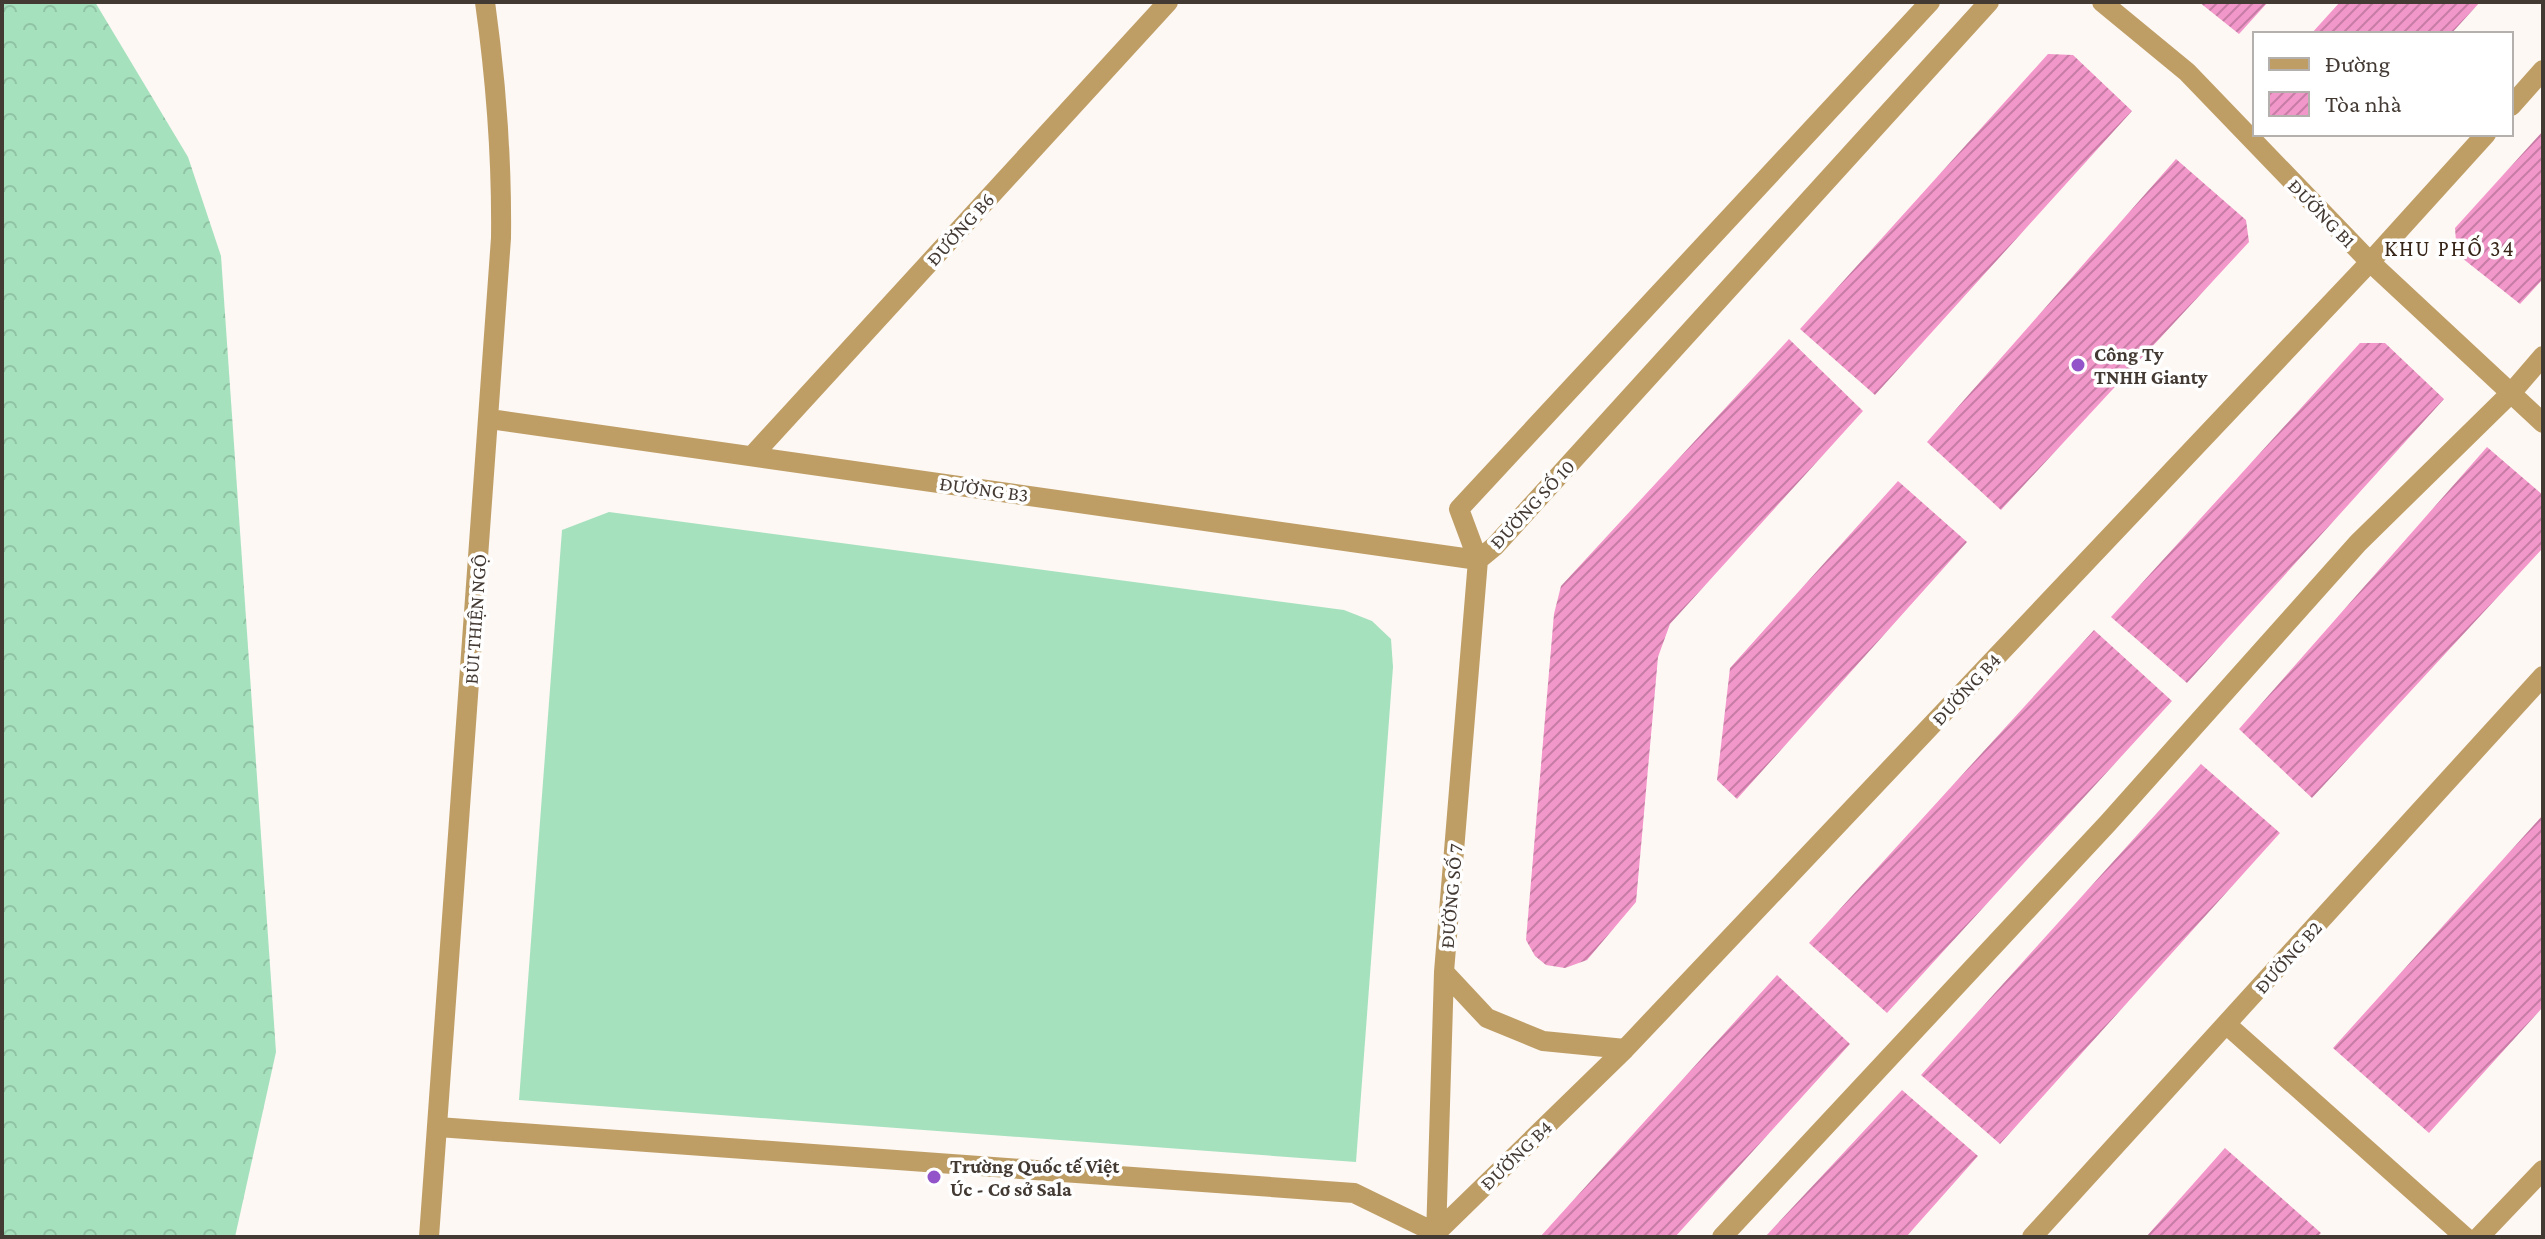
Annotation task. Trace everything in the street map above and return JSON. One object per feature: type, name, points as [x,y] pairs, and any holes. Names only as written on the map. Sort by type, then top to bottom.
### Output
[{"type":"street","name":"BÙI THIỆN NGỘ","points":[[429,1237],[501,238],[502,176],[497,99],[485,2]]},
{"type":"street","name":"ĐƯỜNG B6","points":[[752,456],[1168,2]]},
{"type":"street","name":"ĐƯỜNG SỐ 10","points":[[1930,2],[1459,509],[1478,560],[1495,546],[1989,2]]},
{"type":"street","name":"ĐƯỚNG B1","points":[[2102,2],[2187,72],[2370,262],[2543,423]]},
{"type":"street","points":[[2513,104],[2543,70]]},
{"type":"street","name":"ĐƯỜNG B4","points":[[1436,1235],[1625,1049],[2370,262],[2484,136]]},
{"type":"street","points":[[1722,1237],[2108,823],[2358,543],[2512,392],[2543,356]]},
{"type":"street","name":"ĐƯỜNG B3","points":[[490,419],[1478,560]]},
{"type":"street","name":"ĐƯỜNG SỐ 7","points":[[1436,1235],[1444,972],[1478,560]]},
{"type":"street","name":"ĐƯỜNG B2","points":[[2032,1237],[2543,676]]},
{"type":"street","points":[[1444,972],[1487,1018],[1543,1041],[1625,1049]]},
{"type":"street","points":[[2226,1024],[2465,1237]]},
{"type":"street","points":[[438,1127],[1354,1193],[1436,1235]]},
{"type":"street","points":[[2479,1237],[2543,1170]]},
{"type":"green space","points":[[2,2],[95,2],[188,157],[221,256],[276,1052],[235,1237],[2,1237]]},
{"type":"green space","points":[[609,512],[1344,610],[1372,621],[1391,639],[1393,667],[1356,1162],[519,1100],[562,530]]},
{"type":"building","points":[[2199,2],[2268,2],[2239,34]]},
{"type":"building","points":[[2340,2],[2480,2],[2453,32],[2313,32]]},
{"type":"building","points":[[2048,54],[2073,55],[2132,111],[1875,395],[1800,329]]},
{"type":"building","points":[[2543,131],[2543,279],[2520,304],[2457,254],[2455,228]]},
{"type":"building","points":[[2176,159],[2246,220],[2249,242],[2001,510],[1927,442]]},
{"type":"building","points":[[1789,339],[1863,411],[1670,624],[1658,657],[1636,902],[1587,960],[1565,968],[1546,965],[1535,956],[1526,940],[1554,614],[1561,586]]},
{"type":"building","points":[[2360,343],[2385,343],[2444,399],[2187,683],[2111,617]]},
{"type":"building","points":[[2487,447],[2543,495],[2543,548],[2312,798],[2239,729]]},
{"type":"building","points":[[1898,481],[1967,542],[1737,799],[1717,780],[1730,668]]},
{"type":"building","points":[[2094,630],[2172,701],[1887,1013],[1809,943]]},
{"type":"building","points":[[2201,764],[2280,833],[2000,1144],[1921,1075]]},
{"type":"building","points":[[2543,815],[2543,1007],[2429,1133],[2333,1048]]},
{"type":"building","points":[[1777,975],[1850,1044],[1675,1237],[1540,1237]]},
{"type":"building","points":[[1902,1090],[1978,1156],[1906,1237],[1765,1237]]},
{"type":"building","points":[[2225,1148],[2321,1233],[2317,1237],[2146,1237]]},
{"type":"place","name":"Công Ty TNHH Gianty","points":[[2078,365]]},
{"type":"place","name":"Trường Quốc tế Việt Úc - Cơ sở Sala","points":[[934,1177]]},
{"type":"district","name":"KHU PHỐ 34","points":[[2450,248]]}]
